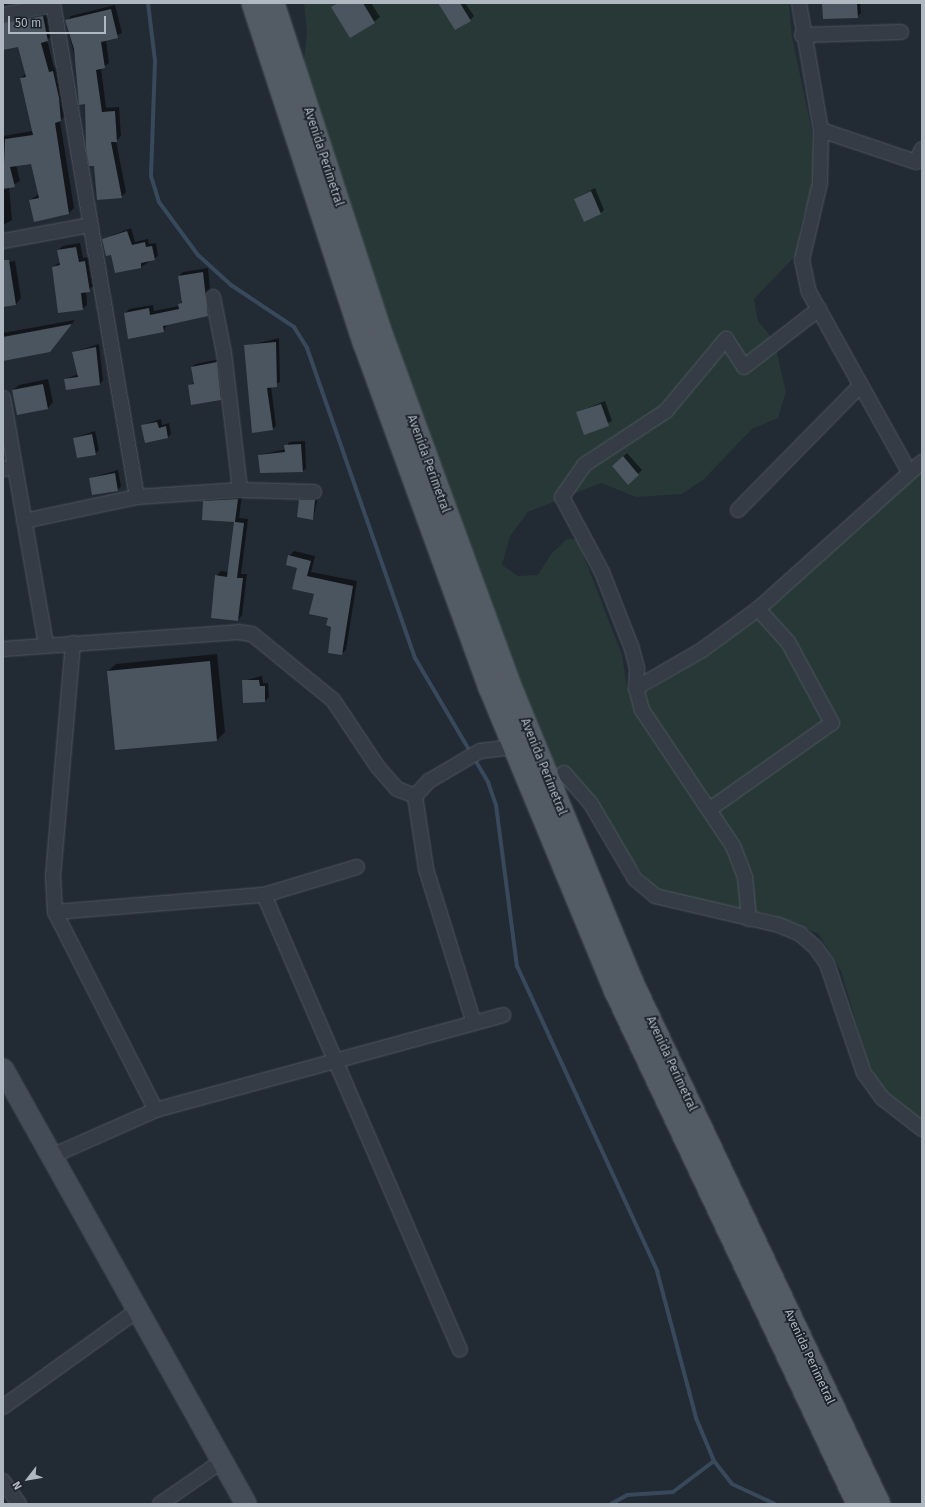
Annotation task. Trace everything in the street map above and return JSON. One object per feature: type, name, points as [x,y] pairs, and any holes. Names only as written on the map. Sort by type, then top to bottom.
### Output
[{"type":"main road","name":"Avenida Perimetral","points":[[253,3],[364,342],[490,688],[615,990],[858,1504]]},
{"type":"main road","name":"Avenida Perimetral","points":[[273,3],[382,336],[508,682],[632,982],[879,1504]]},
{"type":"street","points":[[799,3],[802,35],[821,130],[820,183],[802,260],[809,292],[909,472]]},
{"type":"street","points":[[3,14],[53,4],[137,498]]},
{"type":"street","points":[[802,35],[901,32]]},
{"type":"street","points":[[821,130],[920,158]]},
{"type":"street","points":[[3,241],[90,225]]},
{"type":"street","points":[[213,297],[224,353],[240,490]]},
{"type":"street","points":[[749,919],[745,877],[733,846],[710,809],[663,744],[642,710],[636,688],[637,668],[631,646],[602,572],[562,497],[584,465],[666,411],[726,339],[744,367],[818,309]]},
{"type":"street","points":[[738,510],[861,385]]},
{"type":"street","points":[[3,398],[9,468],[24,521],[46,645]]},
{"type":"street","points":[[636,688],[702,650],[758,609],[909,472],[922,462]]},
{"type":"street","points":[[24,521],[137,498],[240,490],[314,492]]},
{"type":"street","points":[[710,809],[832,724],[788,642],[758,609]]},
{"type":"street","points":[[3,649],[238,632],[252,634],[333,700],[377,766],[397,788],[415,796]]},
{"type":"street","points":[[74,643],[53,875],[55,912],[156,1110]]},
{"type":"street","points":[[415,796],[429,781],[480,751],[503,748]]},
{"type":"street","points":[[564,773],[591,804],[635,879],[655,896],[749,919],[800,934],[816,948],[827,964],[864,1073],[882,1098],[922,1129]]},
{"type":"street","points":[[415,796],[426,869],[474,1023]]},
{"type":"street","points":[[55,912],[264,894],[357,867]]},
{"type":"street","points":[[264,894],[334,1061],[460,1350]]},
{"type":"street","points":[[52,1156],[156,1110],[503,1015]]},
{"type":"street","points":[[3,1069],[246,1504]]},
{"type":"street","points":[[3,1407],[138,1310]]},
{"type":"street","points":[[160,1504],[222,1461]]},
{"type":"street","points":[[3,1481],[19,1504]]},
{"type":"shaded area","points":[[304,3],[789,3],[792,37],[812,132],[814,183],[801,223],[797,254],[754,299],[758,321],[774,340],[786,392],[778,418],[752,429],[704,479],[682,494],[636,497],[601,483],[528,512],[510,536],[502,565],[518,576],[538,575],[551,554],[567,539],[577,539],[622,655],[627,687],[646,692],[705,657],[759,618],[922,471],[922,1122],[881,1087],[868,1062],[841,971],[819,934],[773,915],[671,896],[652,885],[577,793],[548,777],[534,755],[303,67],[307,32]]},
{"type":"building","points":[[338,3],[363,3],[375,23],[350,38],[331,7]]},
{"type":"building","points":[[438,3],[460,3],[471,21],[455,30]]},
{"type":"building","points":[[822,3],[857,3],[858,18],[823,19]]},
{"type":"building","points":[[111,9],[118,38],[101,42],[105,68],[96,70],[102,112],[115,111],[117,142],[111,142],[122,198],[97,200],[94,166],[89,166],[86,148],[85,104],[79,105],[74,49],[65,20]]},
{"type":"building","points":[[43,16],[48,41],[41,43],[49,72],[53,71],[59,98],[61,121],[55,123],[69,214],[34,222],[29,200],[39,198],[31,164],[10,167],[15,187],[3,189],[5,139],[33,135],[20,78],[26,77],[18,47],[3,50],[3,23]]},
{"type":"building","points":[[591,191],[601,214],[584,222],[574,199]]},
{"type":"building","points":[[127,231],[132,245],[145,242],[146,247],[152,246],[155,260],[141,263],[141,268],[115,273],[111,255],[106,256],[102,239]]},
{"type":"building","points":[[76,247],[79,262],[85,261],[90,292],[81,293],[83,310],[58,313],[52,267],[60,265],[57,250]]},
{"type":"building","points":[[3,260],[9,260],[16,305],[3,307]]},
{"type":"building","points":[[203,272],[208,316],[163,326],[164,332],[128,339],[124,313],[149,308],[150,315],[179,309],[178,304],[182,303],[178,276]]},
{"type":"building","points":[[72,324],[50,352],[3,361],[3,337]]},
{"type":"building","points":[[276,342],[277,387],[267,388],[273,430],[252,433],[244,345]]},
{"type":"building","points":[[96,347],[100,385],[66,390],[64,379],[78,377],[72,352]]},
{"type":"building","points":[[217,362],[221,400],[191,405],[188,385],[194,384],[191,367]]},
{"type":"building","points":[[43,384],[48,409],[17,415],[12,390]]},
{"type":"building","points":[[601,404],[609,426],[584,435],[576,412]]},
{"type":"building","points":[[157,422],[159,428],[166,426],[168,438],[145,443],[141,425]]},
{"type":"building","points":[[92,434],[96,455],[77,458],[73,438]]},
{"type":"building","points":[[301,444],[303,472],[260,473],[258,455],[285,452],[284,445]]},
{"type":"building","points":[[623,456],[639,475],[628,485],[612,466]]},
{"type":"building","points":[[115,473],[118,491],[92,495],[89,478]]},
{"type":"building","points":[[238,499],[235,522],[244,523],[237,578],[243,578],[238,621],[211,618],[215,575],[227,577],[234,522],[202,520],[203,501]]},
{"type":"building","points":[[299,500],[315,500],[313,520],[297,517]]},
{"type":"building","points":[[288,555],[311,561],[307,576],[353,586],[342,655],[328,653],[331,627],[326,625],[328,618],[309,614],[314,594],[292,589],[297,568],[286,565]]},
{"type":"building","points":[[210,661],[217,741],[115,750],[107,671]]},
{"type":"building","points":[[242,680],[259,680],[260,686],[265,686],[265,702],[243,703]]},
{"type":"waterway","points":[[148,3],[155,61],[151,176],[159,202],[198,255],[231,285],[294,327],[307,348],[415,658],[488,782],[496,805],[517,966],[657,1271],[696,1418],[714,1461],[732,1484],[775,1504]]},
{"type":"waterway","points":[[611,1504],[627,1495],[673,1492],[714,1461]]}]
